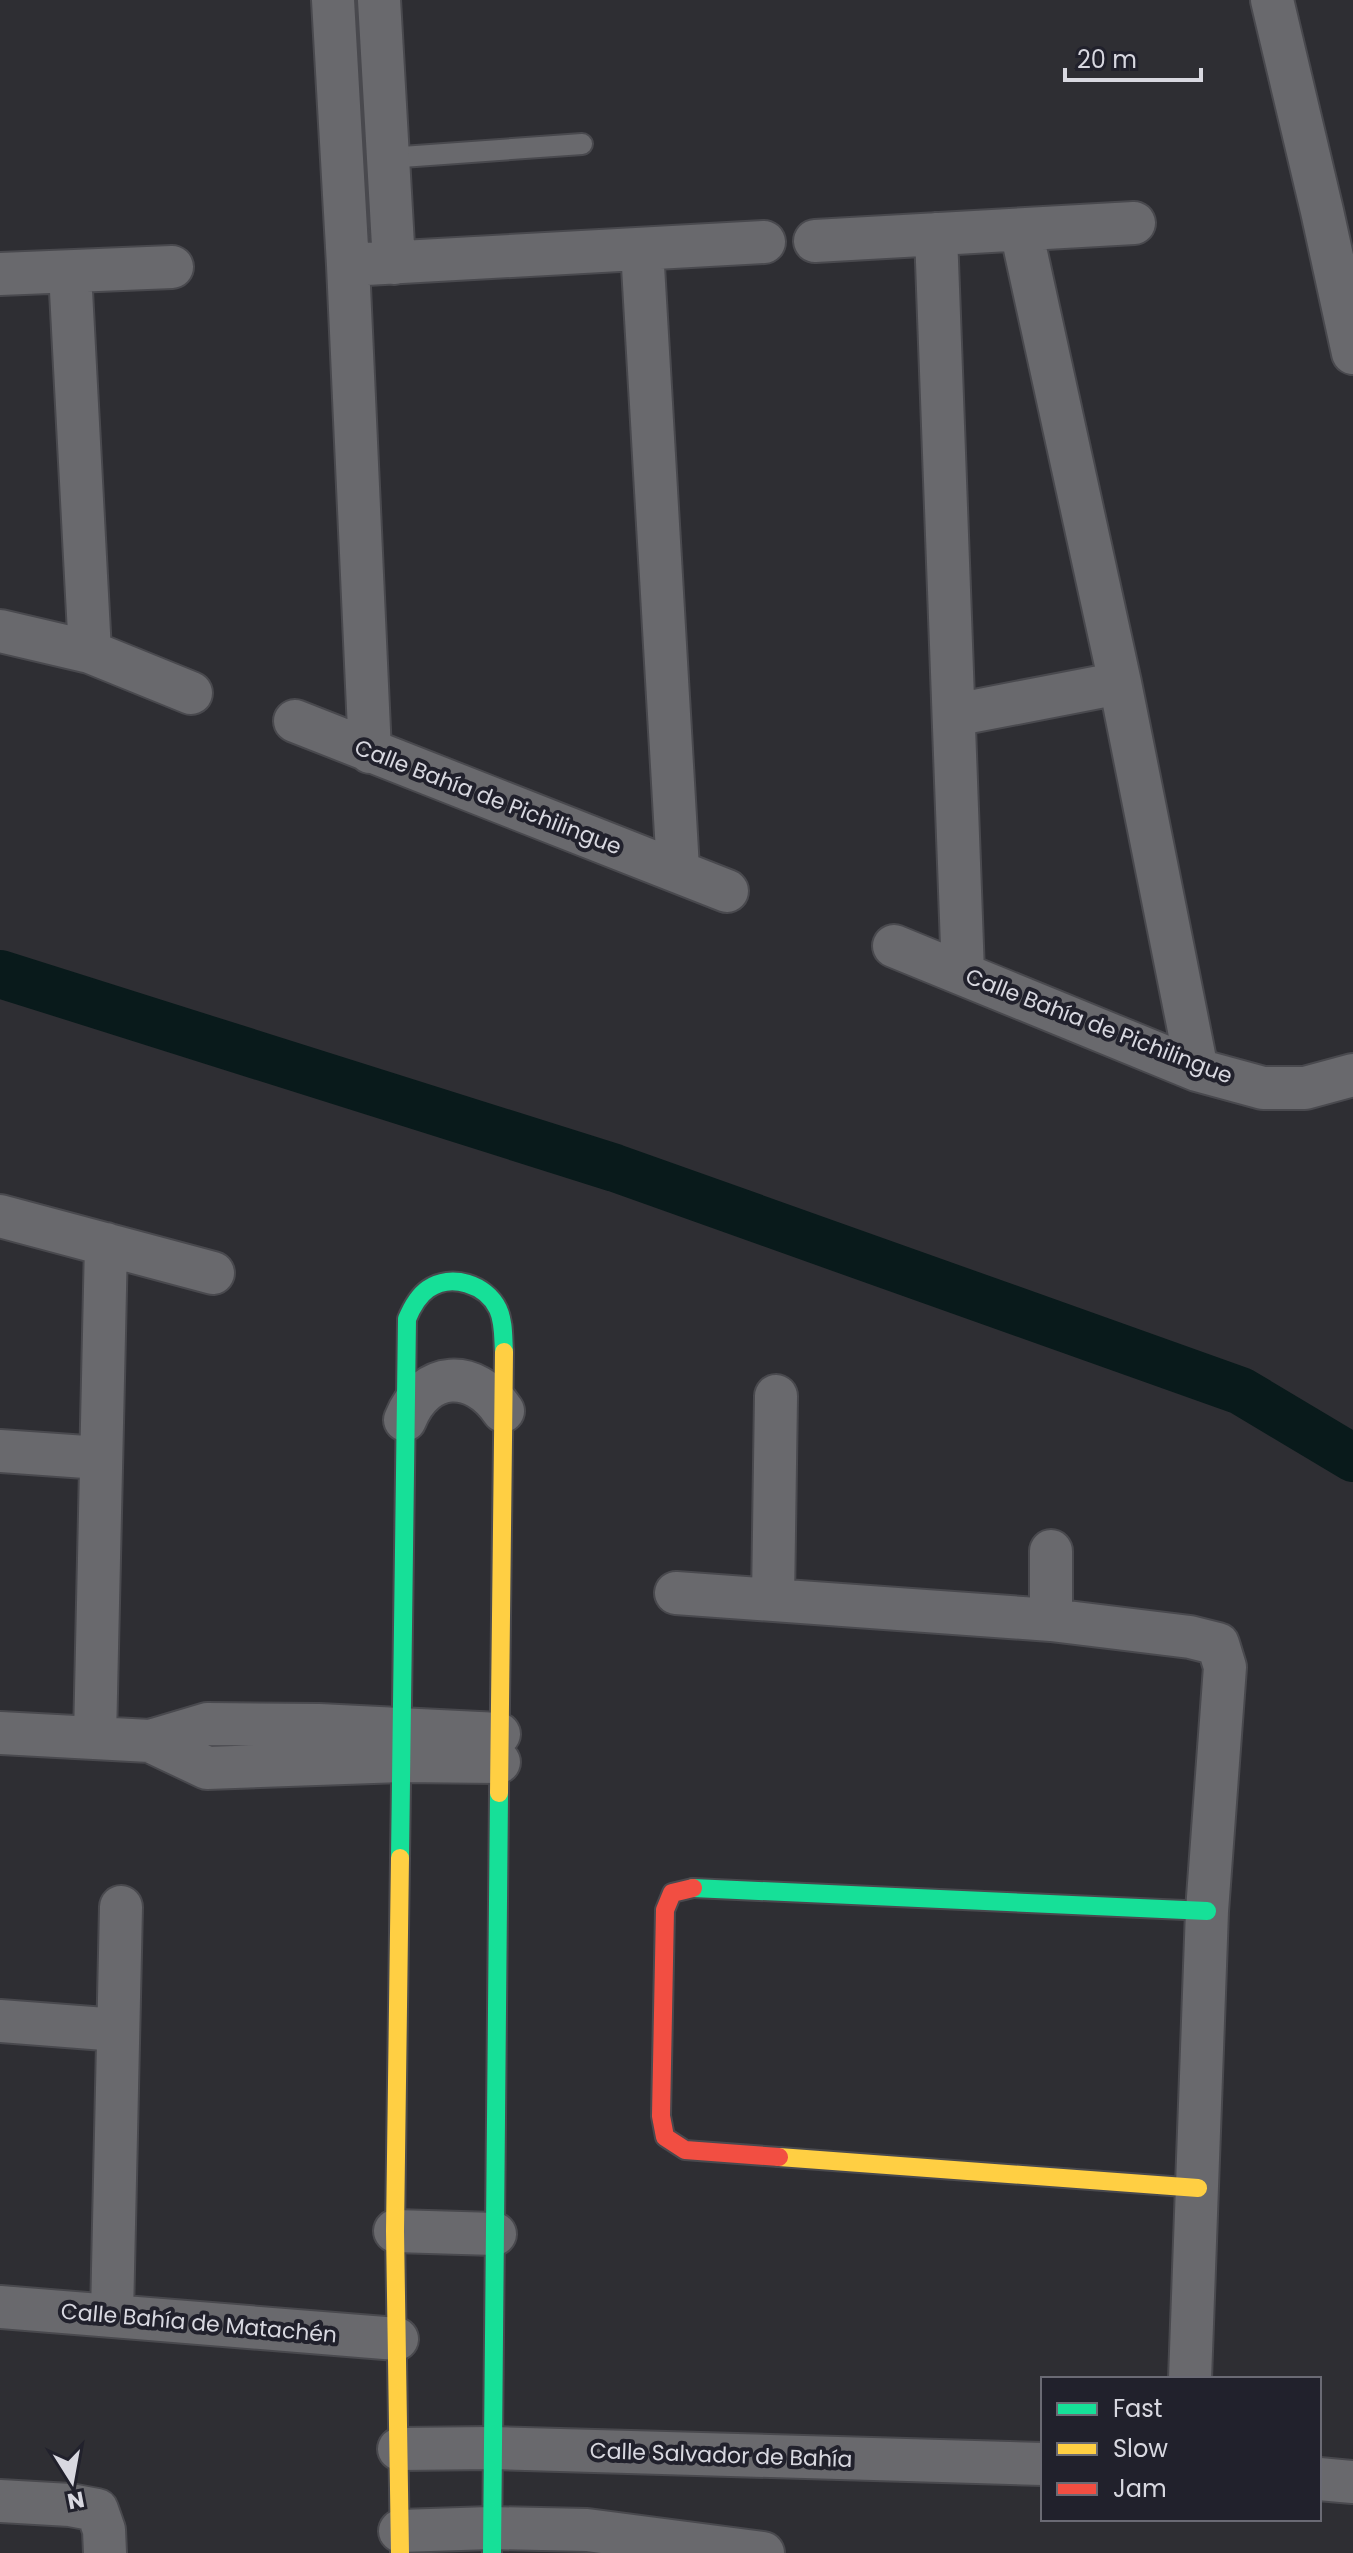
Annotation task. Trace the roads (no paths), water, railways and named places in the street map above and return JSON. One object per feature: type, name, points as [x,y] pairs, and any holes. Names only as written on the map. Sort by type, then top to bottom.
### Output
[{"type":"street","points":[[333,0],[370,752]]},
{"type":"street","points":[[379,0],[394,263]]},
{"type":"street","points":[[1272,0],[1339,227],[1353,353]]},
{"type":"street","points":[[815,241],[1134,223]]},
{"type":"street","points":[[1021,230],[1120,683],[1197,1070]]},
{"type":"street","points":[[936,234],[963,973]]},
{"type":"street","points":[[348,265],[764,242]]},
{"type":"street","points":[[642,249],[678,869]]},
{"type":"street","points":[[0,274],[172,267]]},
{"type":"street","points":[[70,272],[90,652]]},
{"type":"street","points":[[0,631],[90,652],[191,693]]},
{"type":"street","points":[[954,715],[1120,683]]},
{"type":"street","name":"Calle Bahía de Pichilingue","points":[[295,721],[678,869],[727,891]]},
{"type":"street","name":"Calle Bahía de Pichilingue","points":[[894,946],[1197,1070],[1263,1088],[1305,1088],[1353,1075]]},
{"type":"street","points":[[0,1216],[213,1273]]},
{"type":"street","points":[[95,1738],[106,1244]]},
{"type":"street","points":[[492,2541],[503,1411],[501,1319],[496,1304],[485,1292],[472,1284],[457,1281],[444,1282],[419,1295],[407,1319],[395,2231],[400,2542],[492,2541],[587,2530],[763,2553]]},
{"type":"street","points":[[405,1420],[412,1403],[425,1390],[442,1382],[460,1380],[479,1385],[493,1396],[503,1411]]},
{"type":"street","points":[[773,1600],[776,1396]]},
{"type":"street","points":[[0,1451],[100,1458]]},
{"type":"street","points":[[1051,1551],[1051,1620]]},
{"type":"street","points":[[676,1593],[1051,1620],[1190,1637],[1218,1644],[1225,1667],[1207,1911],[1190,2377]]},
{"type":"street","points":[[0,1733],[150,1741],[207,1724],[319,1725],[401,1746],[499,1748]]},
{"type":"street","points":[[1198,2188],[685,2150],[665,2137],[661,2116],[665,1910],[672,1893],[696,1887],[1207,1911]]},
{"type":"street","points":[[112,2315],[121,1907]]},
{"type":"street","points":[[0,2021],[118,2030]]},
{"type":"street","points":[[395,2231],[495,2234]]},
{"type":"street","name":"Calle Bahía de Matachén","points":[[0,2307],[397,2339]]},
{"type":"street","name":"Calle Salvador de Bahía","points":[[399,2449],[493,2448],[1041,2464]]},
{"type":"street","points":[[1321,2479],[1353,2482]]},
{"type":"street","points":[[0,2501],[70,2505],[97,2510],[104,2530],[105,2553]]},
{"type":"lane","points":[[388,158],[582,144]]},
{"type":"waterway","points":[[0,974],[615,1168],[1241,1391],[1353,1458]]}]
